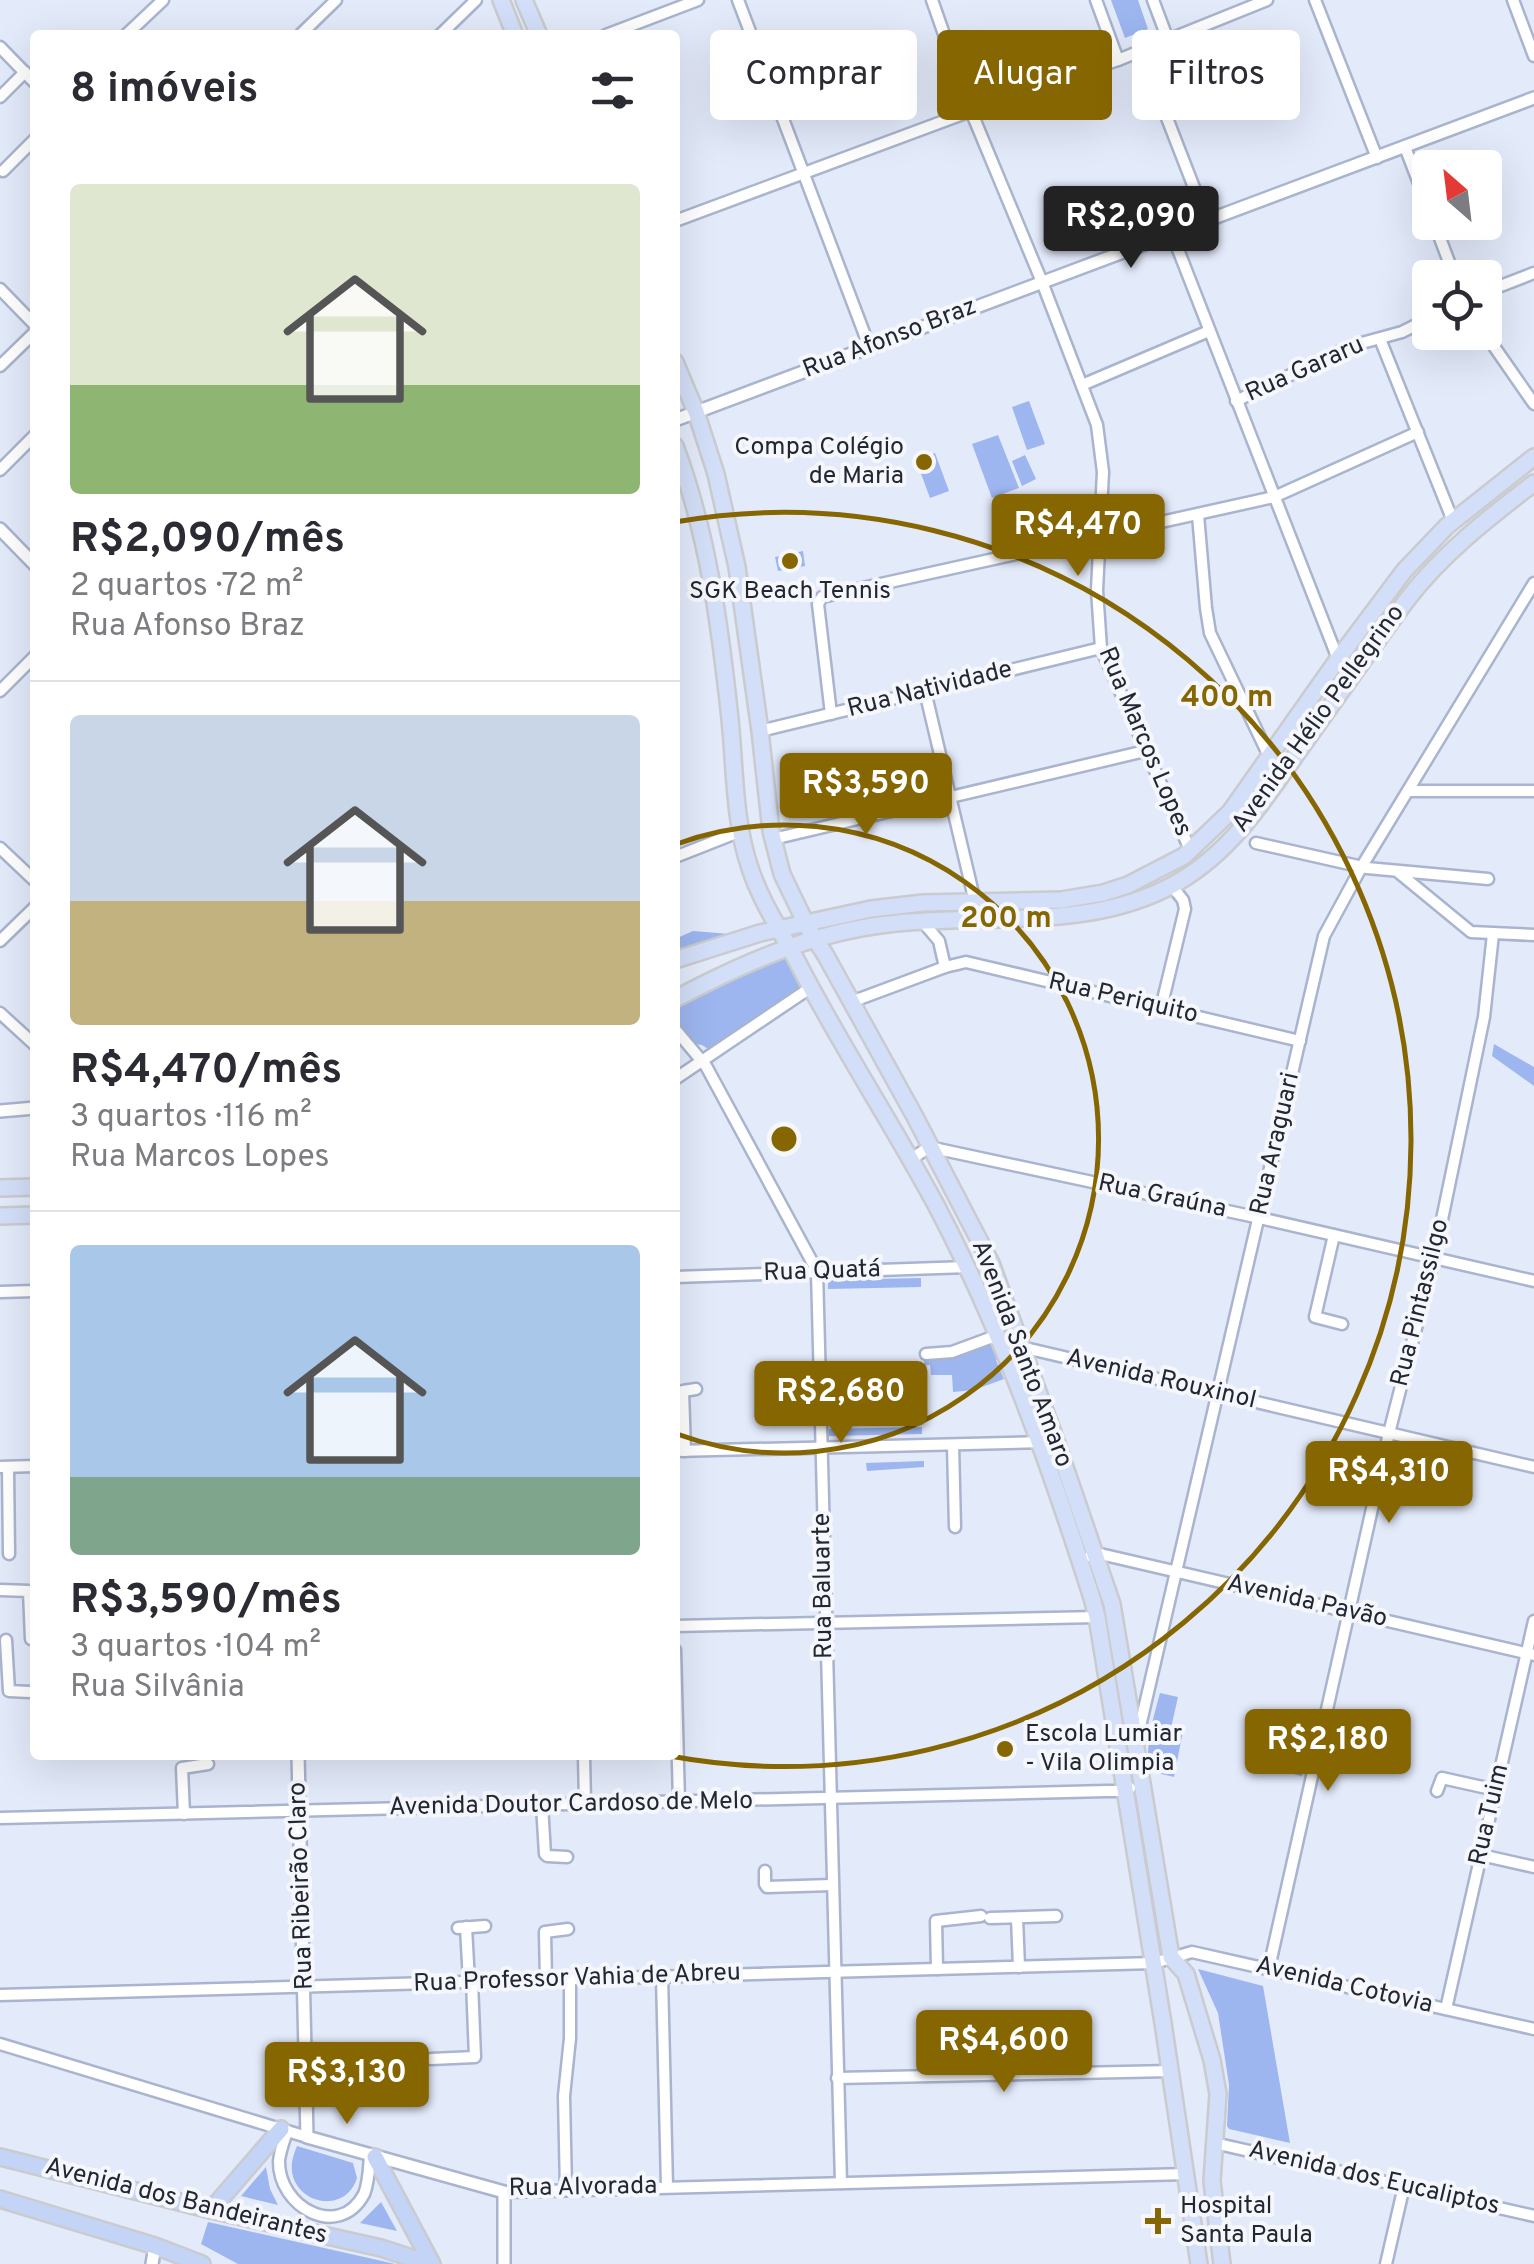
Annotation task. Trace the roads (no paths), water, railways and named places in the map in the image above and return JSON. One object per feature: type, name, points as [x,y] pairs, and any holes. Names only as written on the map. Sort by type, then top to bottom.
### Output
[{"type":"highway","points":[[211,2210],[284,2130]]},
{"type":"highway","points":[[372,2156],[431,2264]]},
{"type":"highway","name":"Avenida dos Bandeirantes","points":[[0,2158],[382,2248],[431,2264]]},
{"type":"highway","name":"Avenida dos Bandeirantes","points":[[0,2199],[156,2246],[202,2264]]},
{"type":"main road","points":[[501,0],[513,30]]},
{"type":"main road","points":[[524,0],[537,30]]},
{"type":"main road","name":"Avenida Santo Amaro","points":[[680,374],[716,474],[737,567],[773,839],[782,874],[991,1264],[1021,1347],[1048,1442],[1115,1621],[1135,1751],[1133,1788],[1154,1963],[1199,2264]]},
{"type":"main road","name":"Avenida Hélio Pellegrino","points":[[680,959],[805,922],[871,909],[923,903],[1061,900],[1104,893],[1191,852],[1230,812],[1404,572],[1454,521],[1534,457]]},
{"type":"main road","name":"Avenida Santo Amaro","points":[[680,478],[701,523],[711,572],[741,831],[750,870],[810,988],[968,1268],[1048,1442]]},
{"type":"main road","name":"Avenida Hélio Pellegrino","points":[[680,996],[730,970],[788,946],[814,940],[922,920],[1090,913],[1130,903],[1171,885],[1220,850],[1256,813],[1409,598],[1438,565],[1534,483]]},
{"type":"main road","points":[[0,1188],[30,1188]]},
{"type":"main road","points":[[0,1216],[30,1216]]},
{"type":"main road","name":"Avenida Santo Amaro","points":[[1088,1557],[1097,1617],[1133,1788],[1166,1918],[1171,1958],[1186,1974],[1212,2060],[1218,2094],[1212,2181],[1222,2264]]},
{"type":"street","points":[[131,30],[164,0]]},
{"type":"street","points":[[305,30],[336,0]]},
{"type":"street","points":[[445,30],[476,0]]},
{"type":"street","points":[[619,30],[698,0]]},
{"type":"street","points":[[728,0],[737,0],[868,346]]},
{"type":"street","name":"Rua Marcos Lopes","points":[[932,0],[943,30]]},
{"type":"street","points":[[1096,0],[1118,60]]},
{"type":"street","points":[[1153,0],[1164,30]]},
{"type":"street","points":[[1193,30],[1268,0]]},
{"type":"street","points":[[1315,0],[1377,158]]},
{"type":"street","points":[[1512,0],[1534,56]]},
{"type":"street","points":[[0,47],[30,78]]},
{"type":"street","points":[[1112,62],[1132,55]]},
{"type":"street","points":[[0,97],[25,72]]},
{"type":"street","name":"Rua Afonso Braz","points":[[680,418],[1534,98]]},
{"type":"street","points":[[680,219],[947,120]]},
{"type":"street","name":"Rua Marcos Lopes","points":[[975,120],[1097,425],[1103,472],[1097,590],[1101,648],[1191,852]]},
{"type":"street","points":[[1168,120],[1207,221]]},
{"type":"street","points":[[3,171],[30,144]]},
{"type":"street","points":[[1406,147],[1412,163]]},
{"type":"street","points":[[1172,234],[1338,659]]},
{"type":"street","points":[[1502,285],[1534,273]]},
{"type":"street","points":[[0,289],[30,323]]},
{"type":"street","name":"Rua Gararu","points":[[1236,401],[1335,353],[1412,327]]},
{"type":"street","points":[[1082,385],[1209,332]]},
{"type":"street","points":[[0,366],[30,334]]},
{"type":"street","points":[[1380,338],[1454,521]]},
{"type":"street","points":[[1496,350],[1534,404]]},
{"type":"street","points":[[831,714],[818,604],[822,598],[1274,497],[1418,432]]},
{"type":"street","points":[[0,470],[30,440]]},
{"type":"street","points":[[1198,515],[1210,633],[1269,756]]},
{"type":"street","points":[[0,529],[30,560]]},
{"type":"street","name":"Rua Araguari","points":[[1135,1751],[1324,936],[1362,866],[1534,583]]},
{"type":"street","name":"Rua Natividade","points":[[760,730],[1101,648]]},
{"type":"street","points":[[0,690],[30,661]]},
{"type":"street","points":[[926,691],[975,902]]},
{"type":"street","points":[[773,839],[1146,751]]},
{"type":"street","points":[[1408,791],[1534,791]]},
{"type":"street","points":[[680,856],[741,831]]},
{"type":"street","points":[[1256,843],[1398,872],[1488,879]]},
{"type":"street","points":[[0,848],[30,877]]},
{"type":"street","points":[[1398,872],[1466,929],[1534,935]]},
{"type":"street","points":[[1161,1008],[1185,909],[1171,885]]},
{"type":"street","points":[[0,941],[30,911]]},
{"type":"street","points":[[922,920],[939,941],[946,967]]},
{"type":"street","name":"Rua Pintassilgo","points":[[1269,1968],[1348,1612],[1434,1258],[1478,1046],[1494,934]]},
{"type":"street","name":"Rua Periquito","points":[[852,1002],[961,962],[973,963],[1300,1041]]},
{"type":"street","points":[[680,1076],[810,988]]},
{"type":"street","points":[[0,1013],[30,1040]]},
{"type":"street","name":"Rua Baluarte","points":[[680,1034],[702,1061],[816,1271],[841,2183]]},
{"type":"street","points":[[0,1111],[30,1108]]},
{"type":"street","points":[[910,1160],[929,1147]]},
{"type":"street","name":"Rua Graúna","points":[[929,1147],[1534,1281]]},
{"type":"street","points":[[1334,1234],[1315,1317],[1342,1324]]},
{"type":"street","name":"Rua Quatá","points":[[680,1277],[968,1268]]},
{"type":"street","points":[[0,1292],[30,1291]]},
{"type":"street","points":[[926,1354],[952,1352],[998,1335]]},
{"type":"street","name":"Avenida Rouxinol","points":[[1021,1347],[1534,1468]]},
{"type":"street","points":[[696,1389],[683,1391],[680,1451],[1048,1442]]},
{"type":"street","points":[[953,1445],[955,1527]]},
{"type":"street","points":[[9,1554],[4,1467],[30,1466]]},
{"type":"street","name":"Avenida Pavão","points":[[1088,1557],[1176,1572],[1530,1654]]},
{"type":"street","points":[[1,1590],[29,1591],[30,1603]]},
{"type":"street","points":[[680,1626],[1097,1617]]},
{"type":"street","name":"Rua Tuim","points":[[1446,2009],[1530,1654],[1534,1621]]},
{"type":"street","points":[[30,1639],[3,1640],[9,1691],[30,1692]]},
{"type":"street","points":[[1325,1718],[1378,1731],[1374,1753]]},
{"type":"street","name":"Rua Ribeirão Claro","points":[[298,1760],[306,2137]]},
{"type":"street","points":[[584,1760],[585,1804]]},
{"type":"street","points":[[678,1760],[679,1802]]},
{"type":"street","points":[[184,1814],[182,1768],[208,1764]]},
{"type":"street","points":[[1438,1792],[1442,1778],[1496,1790]]},
{"type":"street","name":"Avenida Doutor Cardoso de Melo","points":[[0,1818],[1133,1788]]},
{"type":"street","points":[[542,1805],[545,1854],[567,1858]]},
{"type":"street","points":[[1481,1855],[1534,1867]]},
{"type":"street","points":[[765,1871],[767,1887],[832,1885]]},
{"type":"street","points":[[938,1969],[936,1922],[1056,1916]]},
{"type":"street","points":[[1016,1918],[1018,1967]]},
{"type":"street","points":[[431,2060],[475,2056],[471,1982],[462,1928],[485,1926]]},
{"type":"street","points":[[546,1980],[544,1932],[568,1929]]},
{"type":"street","name":"Avenida Cotovia","points":[[1154,1963],[1192,1952],[1534,2029]]},
{"type":"street","name":"Rua Professor Vahia de Abreu","points":[[0,1994],[1154,1963]]},
{"type":"street","points":[[662,1976],[667,2188]]},
{"type":"street","points":[[566,2190],[564,2096],[570,2038],[570,1979]]},
{"type":"street","name":"Rua Alvorada","points":[[0,2044],[306,2137],[504,2192],[1187,2174]]},
{"type":"street","points":[[837,2078],[1171,2071]]},
{"type":"street","points":[[284,2130],[281,2176],[293,2200],[313,2214],[332,2216],[354,2207],[367,2186],[372,2156]]},
{"type":"street","name":"Avenida dos Eucaliptos","points":[[1214,2143],[1534,2216]]},
{"type":"street","points":[[1386,2264],[1404,2186]]},
{"type":"street","points":[[504,2192],[504,2264]]},
{"type":"street","points":[[152,2264],[156,2246]]},
{"type":"place","name":"Compa Colégio de Maria","points":[[924,462]]},
{"type":"place","name":"SGK Beach Tennis","points":[[790,561]]},
{"type":"place","name":"Escola Lumiar - Vila Olimpia","points":[[1005,1749]]},
{"type":"place","name":"Hospital Santa Paula","points":[[1158,2221]]}]
